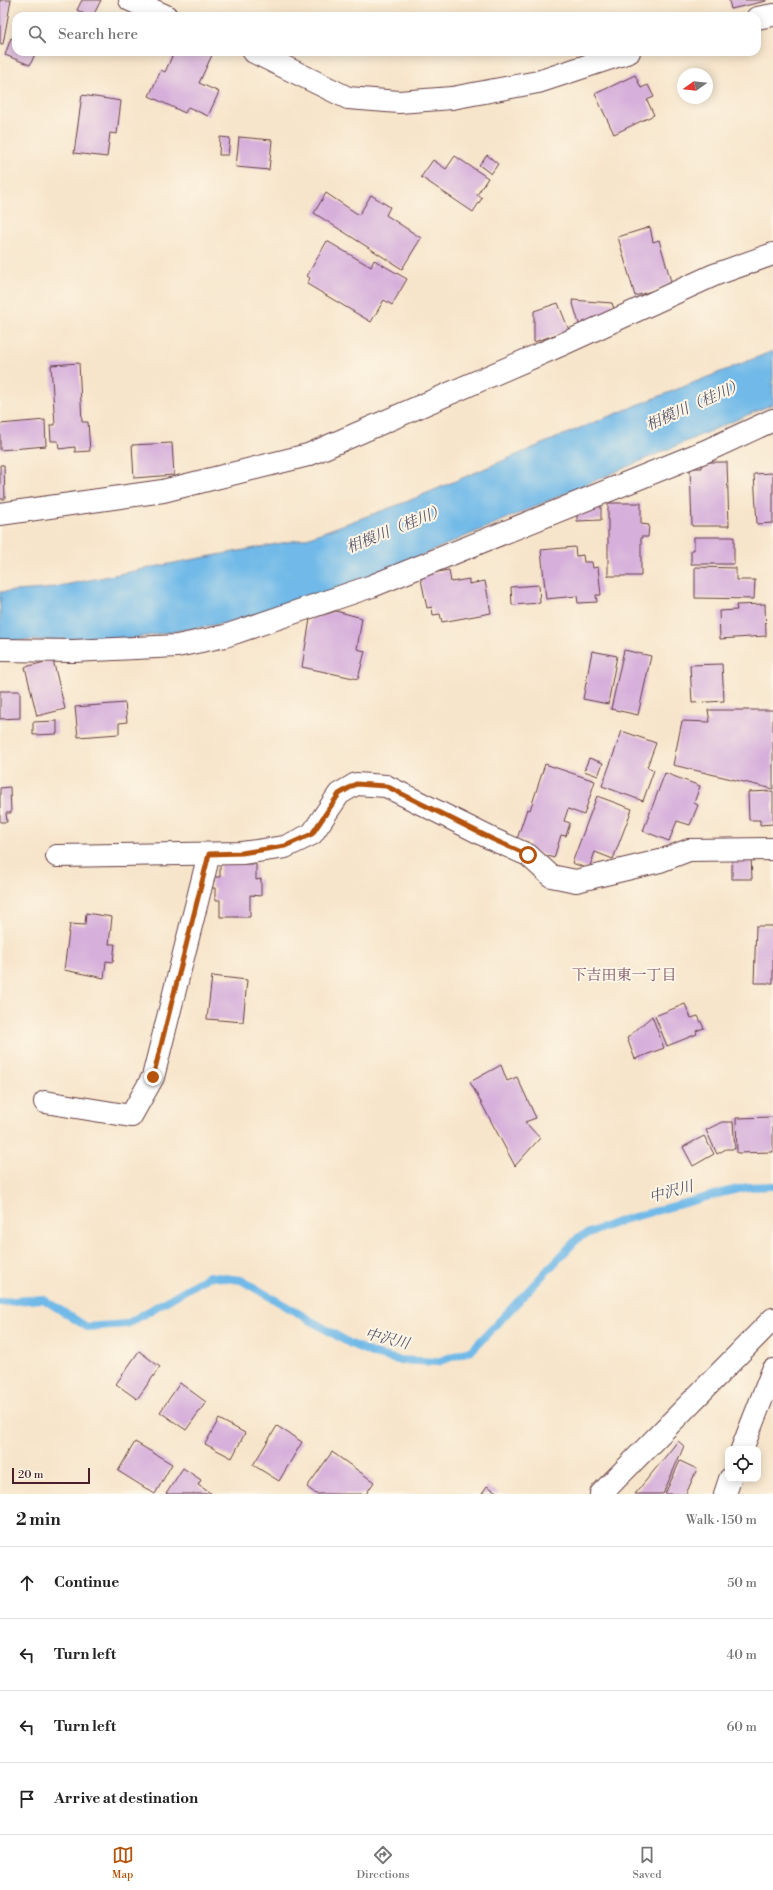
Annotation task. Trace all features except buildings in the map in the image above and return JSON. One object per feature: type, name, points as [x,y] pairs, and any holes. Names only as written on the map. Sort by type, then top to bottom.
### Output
[{"type":"street","points":[[130,0],[157,12]]},
{"type":"street","points":[[761,17],[773,14]]},
{"type":"street","points":[[262,56],[348,98],[399,102],[452,98],[538,82],[617,56]]},
{"type":"street","points":[[0,514],[163,492],[308,455],[561,345],[714,275],[773,254]]},
{"type":"street","points":[[0,650],[73,652],[177,646],[225,636],[372,586],[706,451],[773,420]]},
{"type":"street","points":[[57,856],[242,853],[285,846],[312,834],[339,794],[356,784],[386,786],[492,839],[528,855],[551,876],[576,881],[660,861],[688,850],[773,849]]},
{"type":"street","points":[[45,1102],[131,1116],[153,1077],[209,854]]},
{"type":"street","points":[[601,1494],[773,1319]]},
{"type":"street","points":[[743,1446],[773,1370]]},
{"type":"street","points":[[724,1494],[729,1482]]},
{"type":"water","name":"相模川（桂川）","points":[[773,351],[773,404],[348,587],[240,621],[128,639],[0,641],[0,592],[45,589],[304,539],[406,502],[580,428]]},
{"type":"waterway","name":"中沢川","points":[[0,1302],[43,1299],[87,1327],[127,1324],[209,1276],[241,1280],[351,1344],[374,1354],[398,1360],[437,1362],[472,1350],[579,1237],[623,1220],[725,1192],[748,1187],[773,1186]]},
{"type":"district","name":"下吉田東一丁目","points":[[624,975]]},
{"type":"route","points":[[153,1077],[209,854],[242,853],[285,846],[312,834],[339,794],[356,784],[386,786],[492,839],[528,855]]}]
